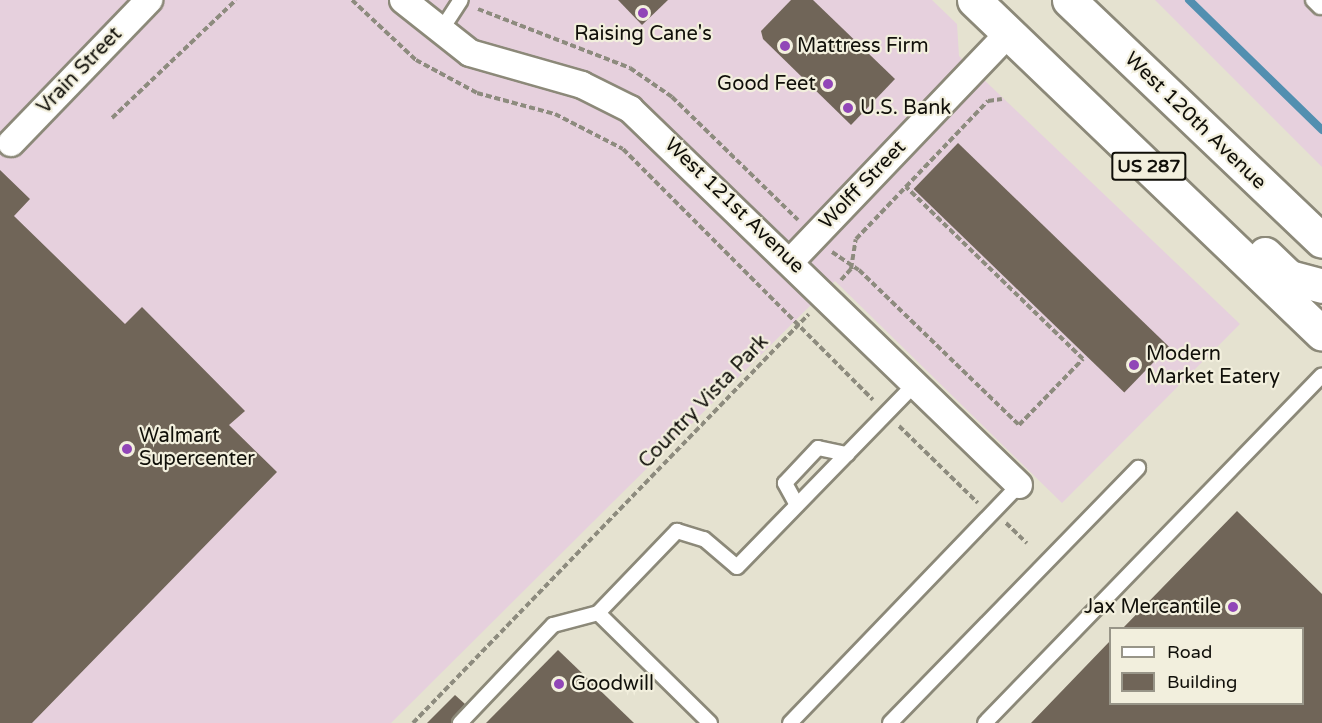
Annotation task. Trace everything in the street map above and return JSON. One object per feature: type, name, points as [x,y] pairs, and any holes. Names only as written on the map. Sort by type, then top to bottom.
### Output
[{"type":"main road","name":"US 287","points":[[975,0],[1322,334]]},
{"type":"main road","name":"West 120th Avenue","points":[[1069,0],[1322,241]]},
{"type":"main road","points":[[1014,36],[1069,62],[1289,277],[1322,286]]},
{"type":"street","name":"Vrain Street","points":[[11,143],[149,0]]},
{"type":"street","name":"West 121st Avenue","points":[[403,0],[440,32],[491,62],[582,85],[623,105],[791,261],[1019,485]]},
{"type":"street","name":"Wolff Street","points":[[791,261],[1014,36]]},
{"type":"lane","points":[[440,32],[461,0]]},
{"type":"lane","points":[[985,723],[1322,375]]},
{"type":"lane","points":[[460,723],[553,625],[598,613],[677,531],[704,538],[737,567],[915,383]]},
{"type":"lane","points":[[797,505],[786,483],[818,448],[847,454]]},
{"type":"lane","points":[[890,723],[1138,468]]},
{"type":"lane","points":[[790,723],[1019,485]]},
{"type":"lane","points":[[598,613],[710,723]]},
{"type":"path","points":[[112,118],[236,0]]},
{"type":"path","points":[[352,0],[416,60],[477,93],[555,114],[623,149],[886,413],[1027,543]]},
{"type":"path","name":"Country Vista Park","points":[[413,723],[827,296],[851,269],[856,239],[987,101],[1002,99]]},
{"type":"shaded area","points":[[0,0],[932,0],[957,24],[959,56],[1240,324],[1062,503],[835,281],[391,723],[0,723]]},
{"type":"shaded area","points":[[1155,0],[1322,0],[1322,167]]},
{"type":"building","name":"Raising Cane's","points":[[618,0],[668,0],[642,25]]},
{"type":"building","points":[[791,0],[813,0],[895,79],[851,125],[763,39],[761,31]]},
{"type":"building","points":[[958,143],[1169,347],[1124,393],[914,189]]},
{"type":"building","name":"Walmart Supercenter","points":[[0,170],[30,199],[14,216],[125,324],[142,307],[245,411],[229,425],[277,472],[32,723],[0,723]]},
{"type":"building","name":"Jax Mercantile","points":[[1237,511],[1322,594],[1322,723],[1031,723],[1109,642],[1109,705],[1304,705],[1304,627],[1124,627]]},
{"type":"building","name":"Goodwill","points":[[558,650],[634,723],[486,723]]},
{"type":"building","points":[[455,695],[465,704],[451,723],[427,723]]},
{"type":"waterway","points":[[1189,0],[1322,130]]},
{"type":"place","name":"Raising Cane's","points":[[643,13]]},
{"type":"place","name":"Mattress Firm","points":[[785,46]]},
{"type":"place","name":"Good Feet","points":[[828,84]]},
{"type":"place","name":"U.S. Bank","points":[[848,108]]},
{"type":"place","name":"Modern Market Eatery","points":[[1134,365]]},
{"type":"place","name":"Walmart Supercenter","points":[[127,449]]},
{"type":"place","name":"Jax Mercantile","points":[[1233,607]]},
{"type":"place","name":"Goodwill","points":[[559,684]]}]
